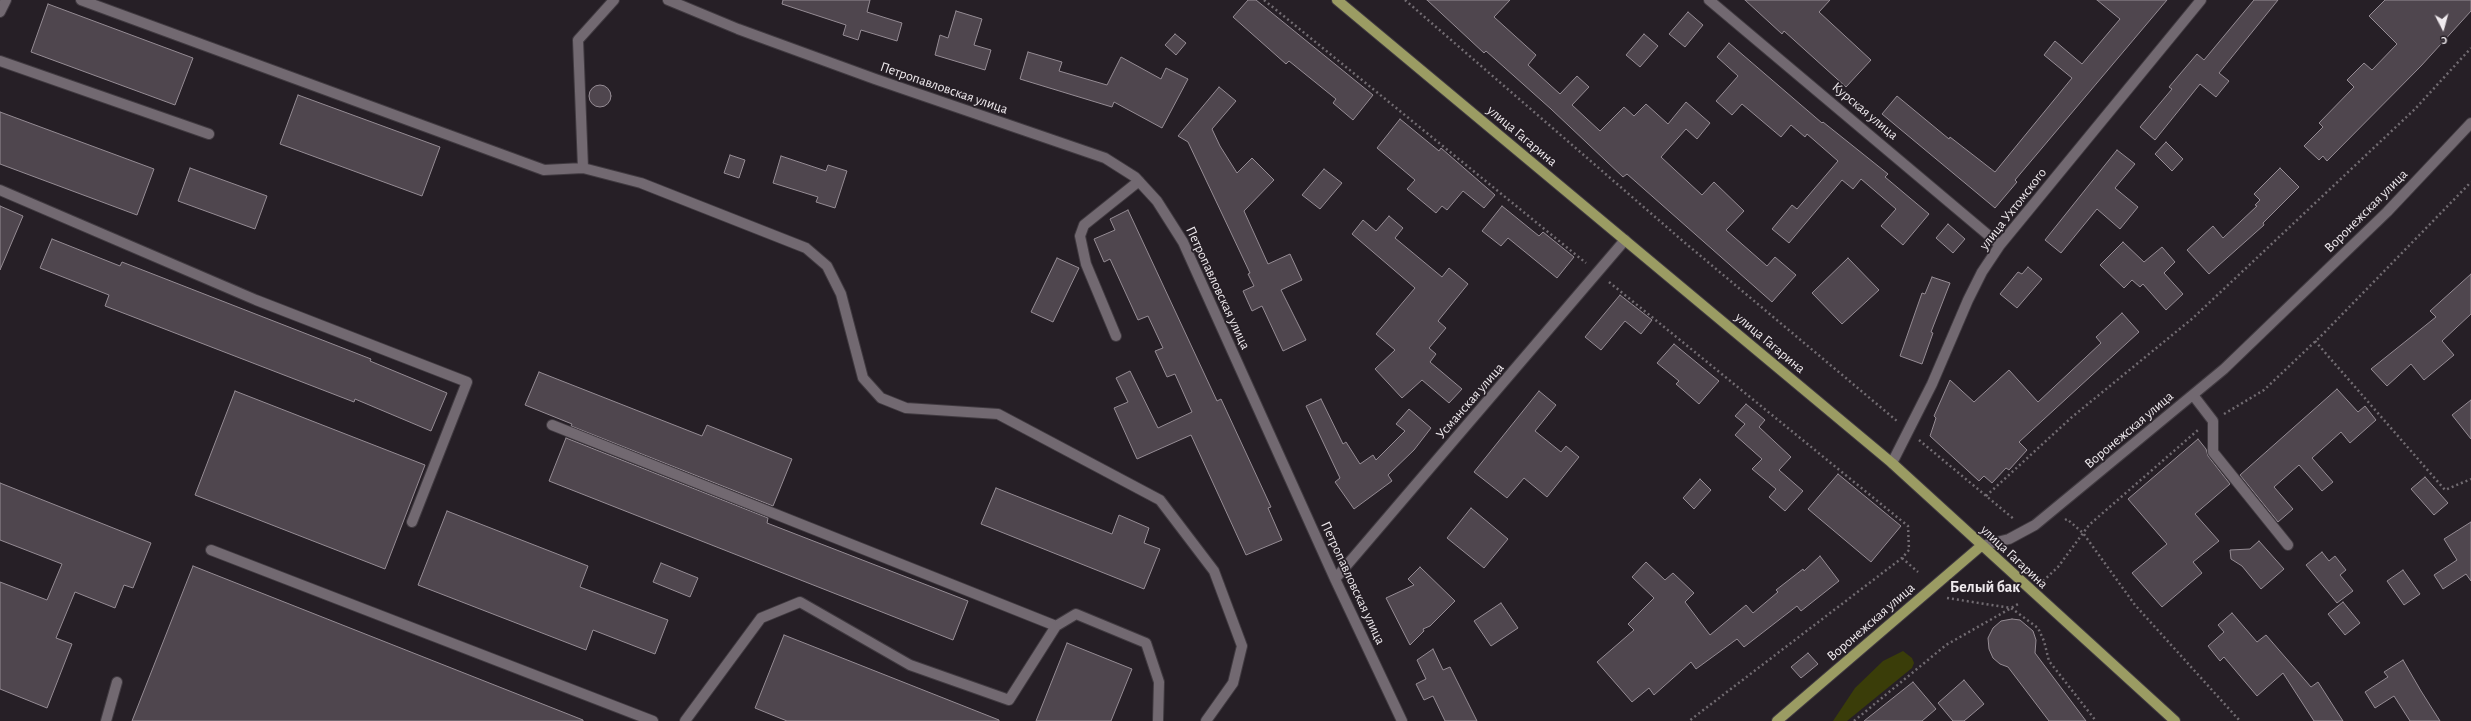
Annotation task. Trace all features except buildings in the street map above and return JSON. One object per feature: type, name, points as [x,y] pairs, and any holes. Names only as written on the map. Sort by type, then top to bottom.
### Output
[{"type":"main road","name":"улица Гагарина","points":[[1337,0],[1892,463],[1981,546],[2175,721]]},
{"type":"main road","name":"Воронежская улица","points":[[1777,721],[1981,546]]},
{"type":"street","points":[[0,12],[6,0]]},
{"type":"street","points":[[81,0],[544,170],[583,168],[641,183],[806,248],[827,266],[841,294],[863,378],[881,398],[906,408],[998,414],[1160,500],[1214,571],[1242,646],[1234,683],[1206,721]]},
{"type":"street","points":[[583,168],[578,40],[614,0]]},
{"type":"street","name":"Петропавловская улица","points":[[668,0],[738,29],[876,79],[1105,158],[1139,181],[1157,201],[1183,242],[1335,580],[1402,721]]},
{"type":"street","name":"Курская улица","points":[[1709,0],[2000,245]]},
{"type":"street","name":"улица Ухтомского","points":[[1892,463],[1932,384],[1972,293],[2000,245],[2201,0]]},
{"type":"street","points":[[0,62],[209,134]]},
{"type":"street","name":"Воронежская улица","points":[[1981,546],[2010,539],[2035,525],[2224,369],[2387,212],[2471,123]]},
{"type":"street","points":[[1116,336],[1086,264],[1080,236],[1084,225],[1139,181]]},
{"type":"street","points":[[0,190],[256,300],[467,382],[412,522]]},
{"type":"street","name":"Усманская улица","points":[[1335,580],[1625,240]]},
{"type":"street","points":[[2193,395],[2213,421],[2213,452],[2288,545]]},
{"type":"street","points":[[552,425],[1056,626]]},
{"type":"street","points":[[211,550],[653,721]]},
{"type":"street","points":[[684,721],[761,618],[800,602],[910,665],[1009,700],[1056,626],[1076,614],[1146,643],[1159,682],[1158,721]]},
{"type":"street","points":[[106,721],[117,682]]},
{"type":"path","points":[[1264,0],[1908,526],[1909,550],[1902,558],[1690,721]]},
{"type":"path","points":[[1405,0],[1684,242],[2017,522]]},
{"type":"path","points":[[1986,496],[2072,417],[2193,318],[2415,109],[2471,48]]},
{"type":"path","points":[[2041,583],[2058,567],[2089,525],[2196,431],[2264,390],[2315,341],[2471,182]]},
{"type":"path","points":[[2315,341],[2445,490],[2471,479]]},
{"type":"path","points":[[2062,523],[2067,519],[2083,533],[2135,605],[2240,721]]},
{"type":"path","points":[[1902,558],[1918,572]]},
{"type":"path","points":[[1946,598],[2012,608],[2038,628],[2044,641],[2049,661],[2096,721]]},
{"type":"path","points":[[1854,721],[1946,645],[2020,603]]},
{"type":"shaded area","points":[[1903,651],[1912,658],[1914,663],[1912,668],[1847,721],[1833,721],[1855,688],[1883,661]]},
{"type":"district","name":"Белый бак","points":[[1985,587]]}]
